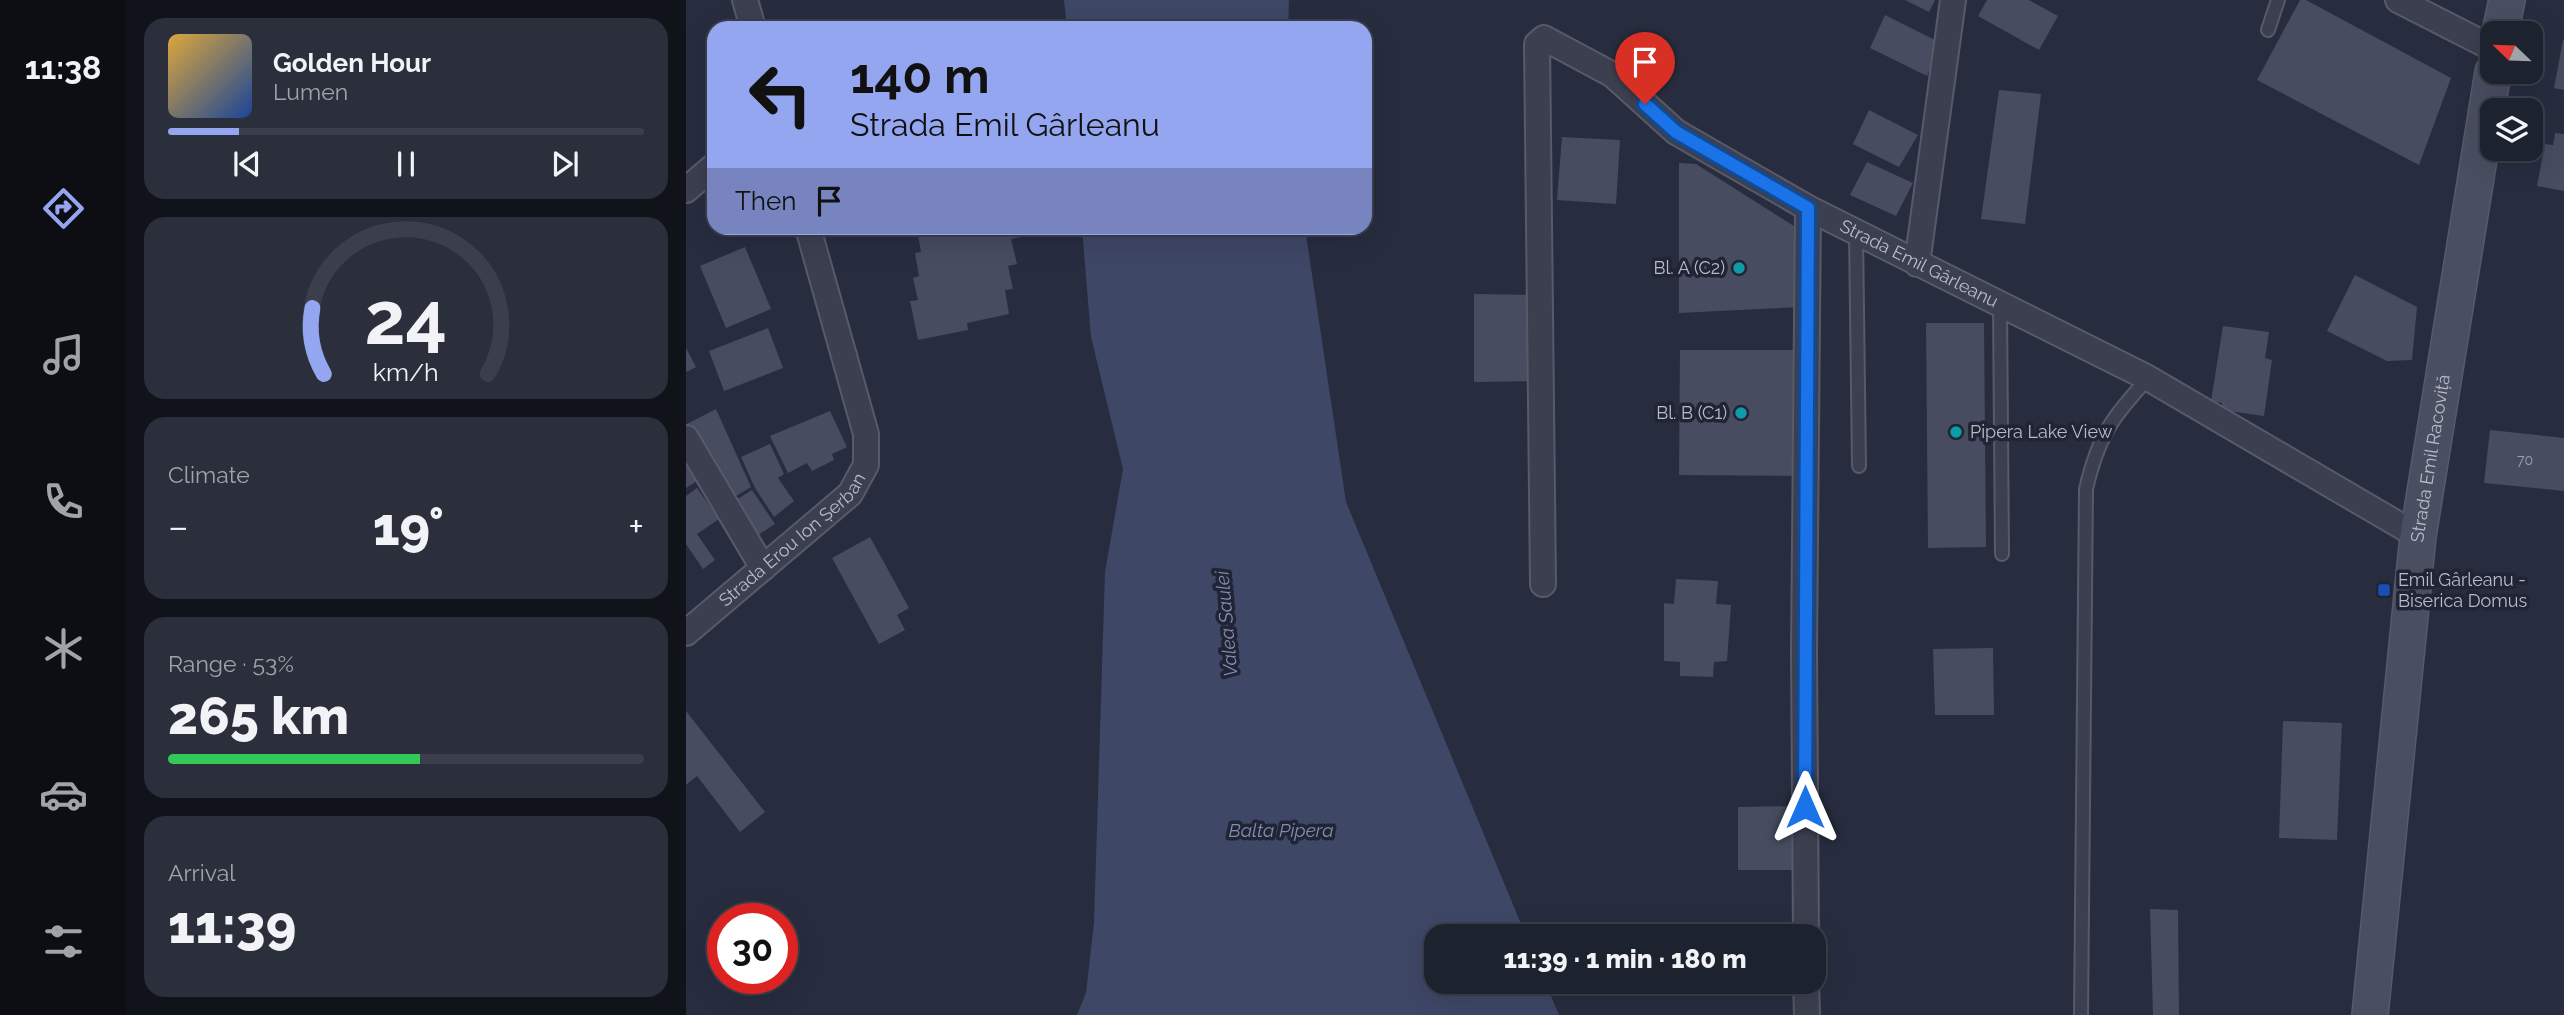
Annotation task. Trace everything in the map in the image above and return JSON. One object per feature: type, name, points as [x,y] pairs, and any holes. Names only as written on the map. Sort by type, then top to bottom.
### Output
[{"type":"street","points":[[745,0],[751,21]]},
{"type":"street","points":[[1917,264],[1953,0]]},
{"type":"street","points":[[2398,0],[2480,42]]},
{"type":"street","points":[[2503,21],[2507,0]]},
{"type":"street","name":"Strada Emil Gârleanu","points":[[1543,584],[1537,44],[1544,38],[1613,75],[1676,132],[1808,208],[2148,378],[2418,536]]},
{"type":"street","name":"Strada Emil Racoviță","points":[[2370,1015],[2418,536],[2491,84]]},
{"type":"street","points":[[686,190],[707,172]]},
{"type":"street","points":[[1806,924],[1804,638],[1808,208]]},
{"type":"street","name":"Strada Erou Ion Șerban","points":[[686,633],[850,494],[866,465],[866,434],[810,235]]},
{"type":"street","points":[[686,438],[763,568]]},
{"type":"street","points":[[1806,994],[1807,1015]]},
{"type":"lane","points":[[2268,30],[2278,0]]},
{"type":"lane","points":[[1856,232],[1859,466]]},
{"type":"lane","points":[[2000,305],[2003,554]]},
{"type":"lane","points":[[2081,1015],[2086,489],[2096,448],[2115,415],[2148,378]]},
{"type":"water","points":[[1064,0],[1289,0],[1288,21],[1066,21]]},
{"type":"water","name":"Balta Pipera","points":[[1083,235],[1306,235],[1346,502],[1521,924],[1424,924],[1424,994],[1550,994],[1559,1015],[1077,1015],[1086,993],[1094,923],[1105,572],[1123,469],[1091,337]]},
{"type":"building","points":[[1905,0],[1935,0],[1929,12]]},
{"type":"building","points":[[1987,0],[2029,0],[2058,16],[2039,50],[1978,16]]},
{"type":"building","points":[[2300,0],[2306,0],[2451,78],[2419,165],[2257,80]]},
{"type":"building","points":[[1885,15],[1941,43],[1927,76],[1870,48]]},
{"type":"building","points":[[2564,40],[2564,90],[2554,88]]},
{"type":"building","points":[[1999,90],[2041,94],[2025,224],[1981,219]]},
{"type":"building","points":[[1869,110],[1918,135],[1899,167],[1853,144]]},
{"type":"building","points":[[2555,133],[2564,134],[2564,191],[2537,186],[2545,144],[2553,145]]},
{"type":"building","points":[[1562,137],[1620,140],[1616,204],[1557,200]]},
{"type":"building","points":[[1867,162],[1913,183],[1896,216],[1850,195]]},
{"type":"building","name":"Bl. A (C2)","points":[[1679,163],[1696,164],[1797,228],[1799,307],[1679,313]]},
{"type":"building","points":[[918,235],[1022,235],[1011,239],[1017,264],[1008,266],[1013,289],[1005,290],[1009,314],[967,323],[968,330],[918,340],[910,301],[918,300],[913,278],[919,276],[915,253],[921,252]]},
{"type":"building","points":[[745,247],[771,309],[726,328],[700,266]]},
{"type":"building","points":[[2355,275],[2417,307],[2412,360],[2387,361],[2327,331]]},
{"type":"building","points":[[1474,294],[1537,295],[1536,381],[1474,382]]},
{"type":"building","name":"Pipera Lake View","points":[[1926,323],[1984,323],[1986,547],[1928,548]]},
{"type":"building","points":[[2223,326],[2269,332],[2265,358],[2272,360],[2264,416],[2222,410],[2222,403],[2211,401]]},
{"type":"building","points":[[768,328],[783,368],[724,391],[709,351]]},
{"type":"building","points":[[686,348],[696,367],[686,372]]},
{"type":"building","name":"Bl. B (C1)","points":[[1680,350],[1804,350],[1803,476],[1679,475]]},
{"type":"building","points":[[716,409],[751,487],[736,496],[729,484],[723,487],[687,424]]},
{"type":"building","points":[[830,411],[847,447],[832,454],[834,460],[812,471],[807,463],[788,473],[770,436]]},
{"type":"building","points":[[2490,430],[2564,438],[2564,491],[2484,483]]},
{"type":"building","points":[[770,444],[784,474],[778,478],[794,501],[774,517],[755,488],[741,457]]},
{"type":"building","points":[[686,457],[699,480],[686,488]]},
{"type":"building","points":[[697,488],[719,519],[697,534],[715,560],[703,569],[686,544],[686,496]]},
{"type":"building","points":[[752,490],[775,524],[758,535],[736,500]]},
{"type":"building","points":[[870,537],[909,608],[897,615],[905,630],[879,644],[832,558]]},
{"type":"building","points":[[1676,579],[1718,581],[1716,604],[1731,605],[1727,661],[1714,662],[1713,677],[1680,676],[1680,662],[1664,661],[1664,603],[1674,604]]},
{"type":"building","points":[[1993,648],[1994,715],[1935,715],[1933,649]]},
{"type":"building","points":[[686,711],[765,812],[740,832],[697,776],[686,785]]},
{"type":"building","points":[[2283,721],[2342,723],[2337,840],[2279,838]]},
{"type":"building","points":[[1799,806],[1798,870],[1738,870],[1738,807]]},
{"type":"building","points":[[2150,909],[2178,910],[2179,1015],[2153,1015]]},
{"type":"place","name":"Bl. A (C2)","points":[[1739,268]]},
{"type":"place","name":"Bl. B (C1)","points":[[1741,413]]},
{"type":"place","name":"Pipera Lake View","points":[[1956,432]]},
{"type":"place","name":"Emil Gârleanu - Biserica Domus","points":[[2384,590]]},
{"type":"route","points":[[1645,104],[1676,132],[1808,208],[1805,807]]},
{"type":"water label","name":"Valea Saulei","points":[[1226,624]]}]
